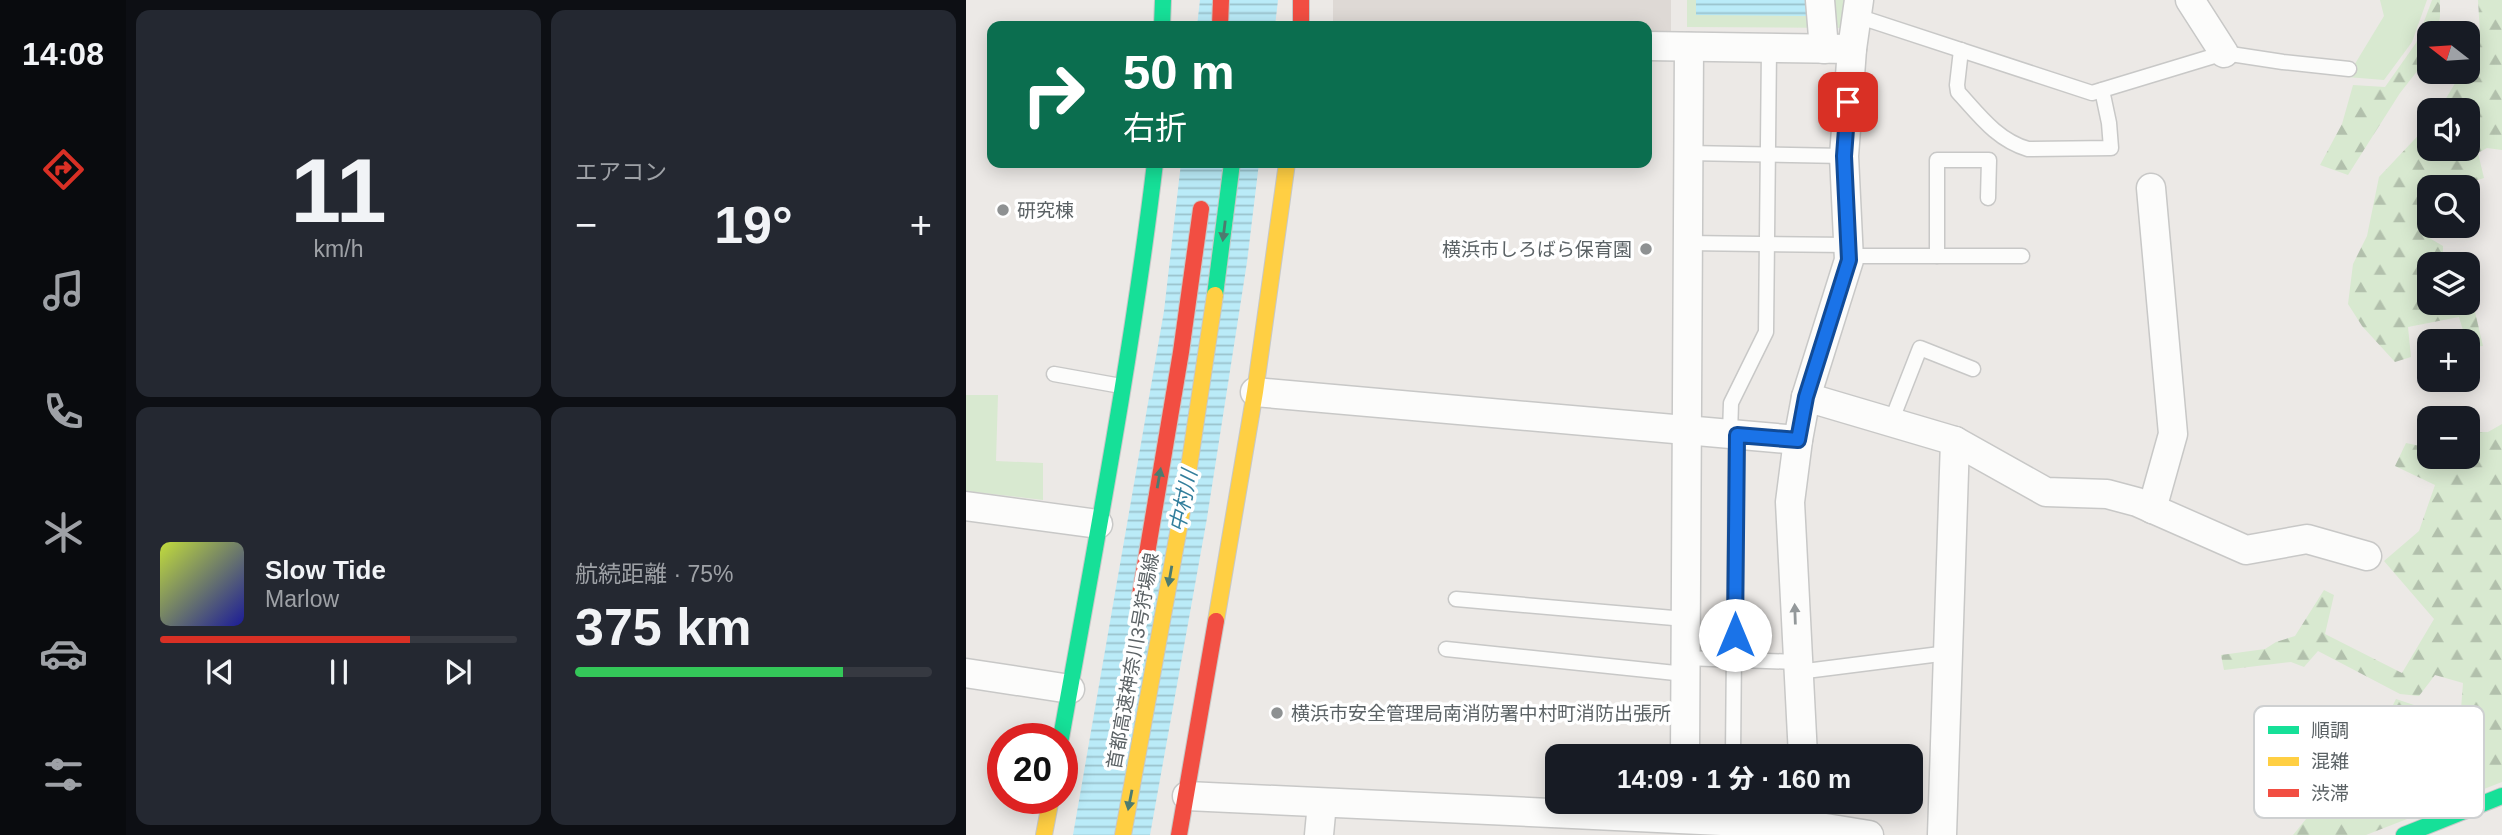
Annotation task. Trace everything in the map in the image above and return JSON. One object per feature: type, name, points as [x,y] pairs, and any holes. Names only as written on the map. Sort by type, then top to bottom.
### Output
[{"type":"main road","points":[[1162,21],[1163,0]]},
{"type":"main road","points":[[1220,21],[1222,0]]},
{"type":"main road","points":[[1301,0],[1301,21]]},
{"type":"main road","points":[[1064,723],[1122,386],[1146,237],[1153,168]]},
{"type":"main road","name":"首都高速神奈川3号狩場線","points":[[1123,835],[1193,443],[1216,299],[1231,168]]},
{"type":"main road","points":[[1179,835],[1255,391],[1286,168]]},
{"type":"main road","name":"首都高速神奈川3号狩場線","points":[[1136,616],[1181,352],[1203,195]]},
{"type":"main road","points":[[2484,803],[2502,796]]},
{"type":"main road","points":[[1044,835],[1048,814]]},
{"type":"main road","points":[[2404,835],[2447,818]]},
{"type":"street","points":[[1821,0],[1824,49]]},
{"type":"street","points":[[2190,0],[2224,53]]},
{"type":"street","points":[[1802,744],[1790,502],[1806,397],[1848,250],[1844,156],[1852,49],[1858,8]]},
{"type":"street","points":[[1652,46],[1852,49]]},
{"type":"street","points":[[1685,744],[1689,47]]},
{"type":"street","points":[[2151,188],[2173,434],[2152,509]]},
{"type":"street","points":[[1255,391],[1798,440]]},
{"type":"street","points":[[1806,397],[1955,442],[2046,492],[2107,494],[2137,502],[2246,550],[2307,539],[2367,556]]},
{"type":"street","points":[[1941,835],[1955,442]]},
{"type":"street","points":[[966,506],[1098,524]]},
{"type":"street","points":[[966,673],[1070,689]]},
{"type":"street","points":[[1187,796],[1322,803],[1454,822],[1595,825],[1666,814]]},
{"type":"street","points":[[1319,835],[1322,803]]},
{"type":"street","points":[[1708,814],[1807,820],[1869,835]]},
{"type":"lane","points":[[1858,8],[1961,50],[2092,93],[2224,53],[2349,69]]},
{"type":"lane","points":[[1734,744],[1731,403],[1766,332],[1769,48]]},
{"type":"lane","points":[[1961,50],[1956,85],[1958,92],[2003,139],[2017,146],[2028,149],[2111,148],[2102,90]]},
{"type":"lane","points":[[1688,153],[1844,156]]},
{"type":"lane","points":[[1937,256],[1937,160],[1989,160],[1988,198]]},
{"type":"lane","points":[[1687,243],[1768,244],[1937,256],[2022,256]]},
{"type":"lane","points":[[1891,422],[1920,348],[1973,369]]},
{"type":"lane","points":[[1054,373],[1122,386]]},
{"type":"lane","points":[[1456,599],[1685,619]]},
{"type":"lane","points":[[1446,649],[1685,666],[1735,660],[1798,667],[1948,653]]},
{"type":"shaded area","points":[[1333,0],[1671,0],[1671,35],[1652,35],[1652,21],[1333,21]]},
{"type":"green space","points":[[1687,0],[1846,0],[1845,28],[1687,27]]},
{"type":"green space","points":[[2380,0],[2427,0],[2420,21],[2417,21],[2412,42],[2384,80],[2347,77],[2384,16]]},
{"type":"green space","points":[[2432,0],[2440,0],[2439,21],[2424,21]]},
{"type":"green space","points":[[2478,0],[2502,0],[2502,150],[2487,148],[2480,152],[2480,98],[2446,98],[2455,84],[2480,84]]},
{"type":"green space","points":[[2417,40],[2417,71],[2400,93],[2348,175],[2320,165],[2342,124],[2353,85],[2385,87]]},
{"type":"green space","points":[[2417,137],[2417,161],[2480,161],[2484,178],[2480,179],[2480,175],[2417,175],[2417,238],[2429,238],[2443,246],[2443,252],[2417,252],[2417,315],[2476,315],[2479,329],[2463,329],[2459,317],[2408,327],[2411,357],[2395,362],[2362,326],[2348,304],[2353,264],[2367,236],[2379,177]]},
{"type":"green space","points":[[966,395],[998,395],[996,461],[1043,463],[1043,500],[966,491]]},
{"type":"green space","points":[[2502,424],[2502,782],[2484,789],[2484,706],[2461,706],[2463,683],[2435,675],[2419,696],[2400,694],[2318,651],[2304,667],[2291,662],[2224,670],[2221,655],[2265,649],[2295,636],[2324,590],[2334,595],[2325,634],[2402,673],[2434,619],[2384,561],[2419,531],[2435,485],[2395,466],[2406,443],[2417,445],[2417,469],[2480,469],[2480,432],[2488,432]]},
{"type":"green space","points":[[2396,699],[2414,705],[2414,706],[2392,706]]},
{"type":"green space","points":[[2307,818],[2410,818],[2366,835],[2293,835]]},
{"type":"water","points":[[1200,0],[1278,0],[1276,21],[1198,21]]},
{"type":"water","points":[[1696,0],[1807,0],[1807,16],[1696,15]]},
{"type":"water","name":"中村川","points":[[1180,168],[1258,168],[1247,262],[1207,518],[1150,835],[1073,835],[1164,311]]},
{"type":"traffic: fast","points":[[1162,21],[1163,0]]},
{"type":"traffic: fast","points":[[1064,723],[1124,379],[1154,168]]},
{"type":"traffic: fast","points":[[1215,295],[1231,168]]},
{"type":"traffic: fast","points":[[2484,803],[2502,796]]},
{"type":"traffic: fast","points":[[2404,835],[2447,818]]},
{"type":"traffic: slow","points":[[1216,621],[1255,392],[1286,168]]},
{"type":"traffic: slow","points":[[1123,835],[1184,500],[1215,295]]},
{"type":"traffic: slow","points":[[1044,835],[1048,814]]},
{"type":"traffic: jam","points":[[1220,21],[1221,0]]},
{"type":"traffic: jam","points":[[1301,0],[1301,21]]},
{"type":"traffic: jam","points":[[1140,595],[1181,352],[1201,209]]},
{"type":"traffic: jam","points":[[1179,835],[1216,621]]},
{"type":"place","name":"研究棟","points":[[1003,210]]},
{"type":"place","name":"横浜市しろばら保育園","points":[[1646,249]]},
{"type":"place","name":"横浜市安全管理局南消防署中村町消防出張所","points":[[1277,713]]},
{"type":"route","points":[[1735,635],[1737,435],[1798,440],[1806,397],[1849,260],[1844,156],[1848,102]]}]
